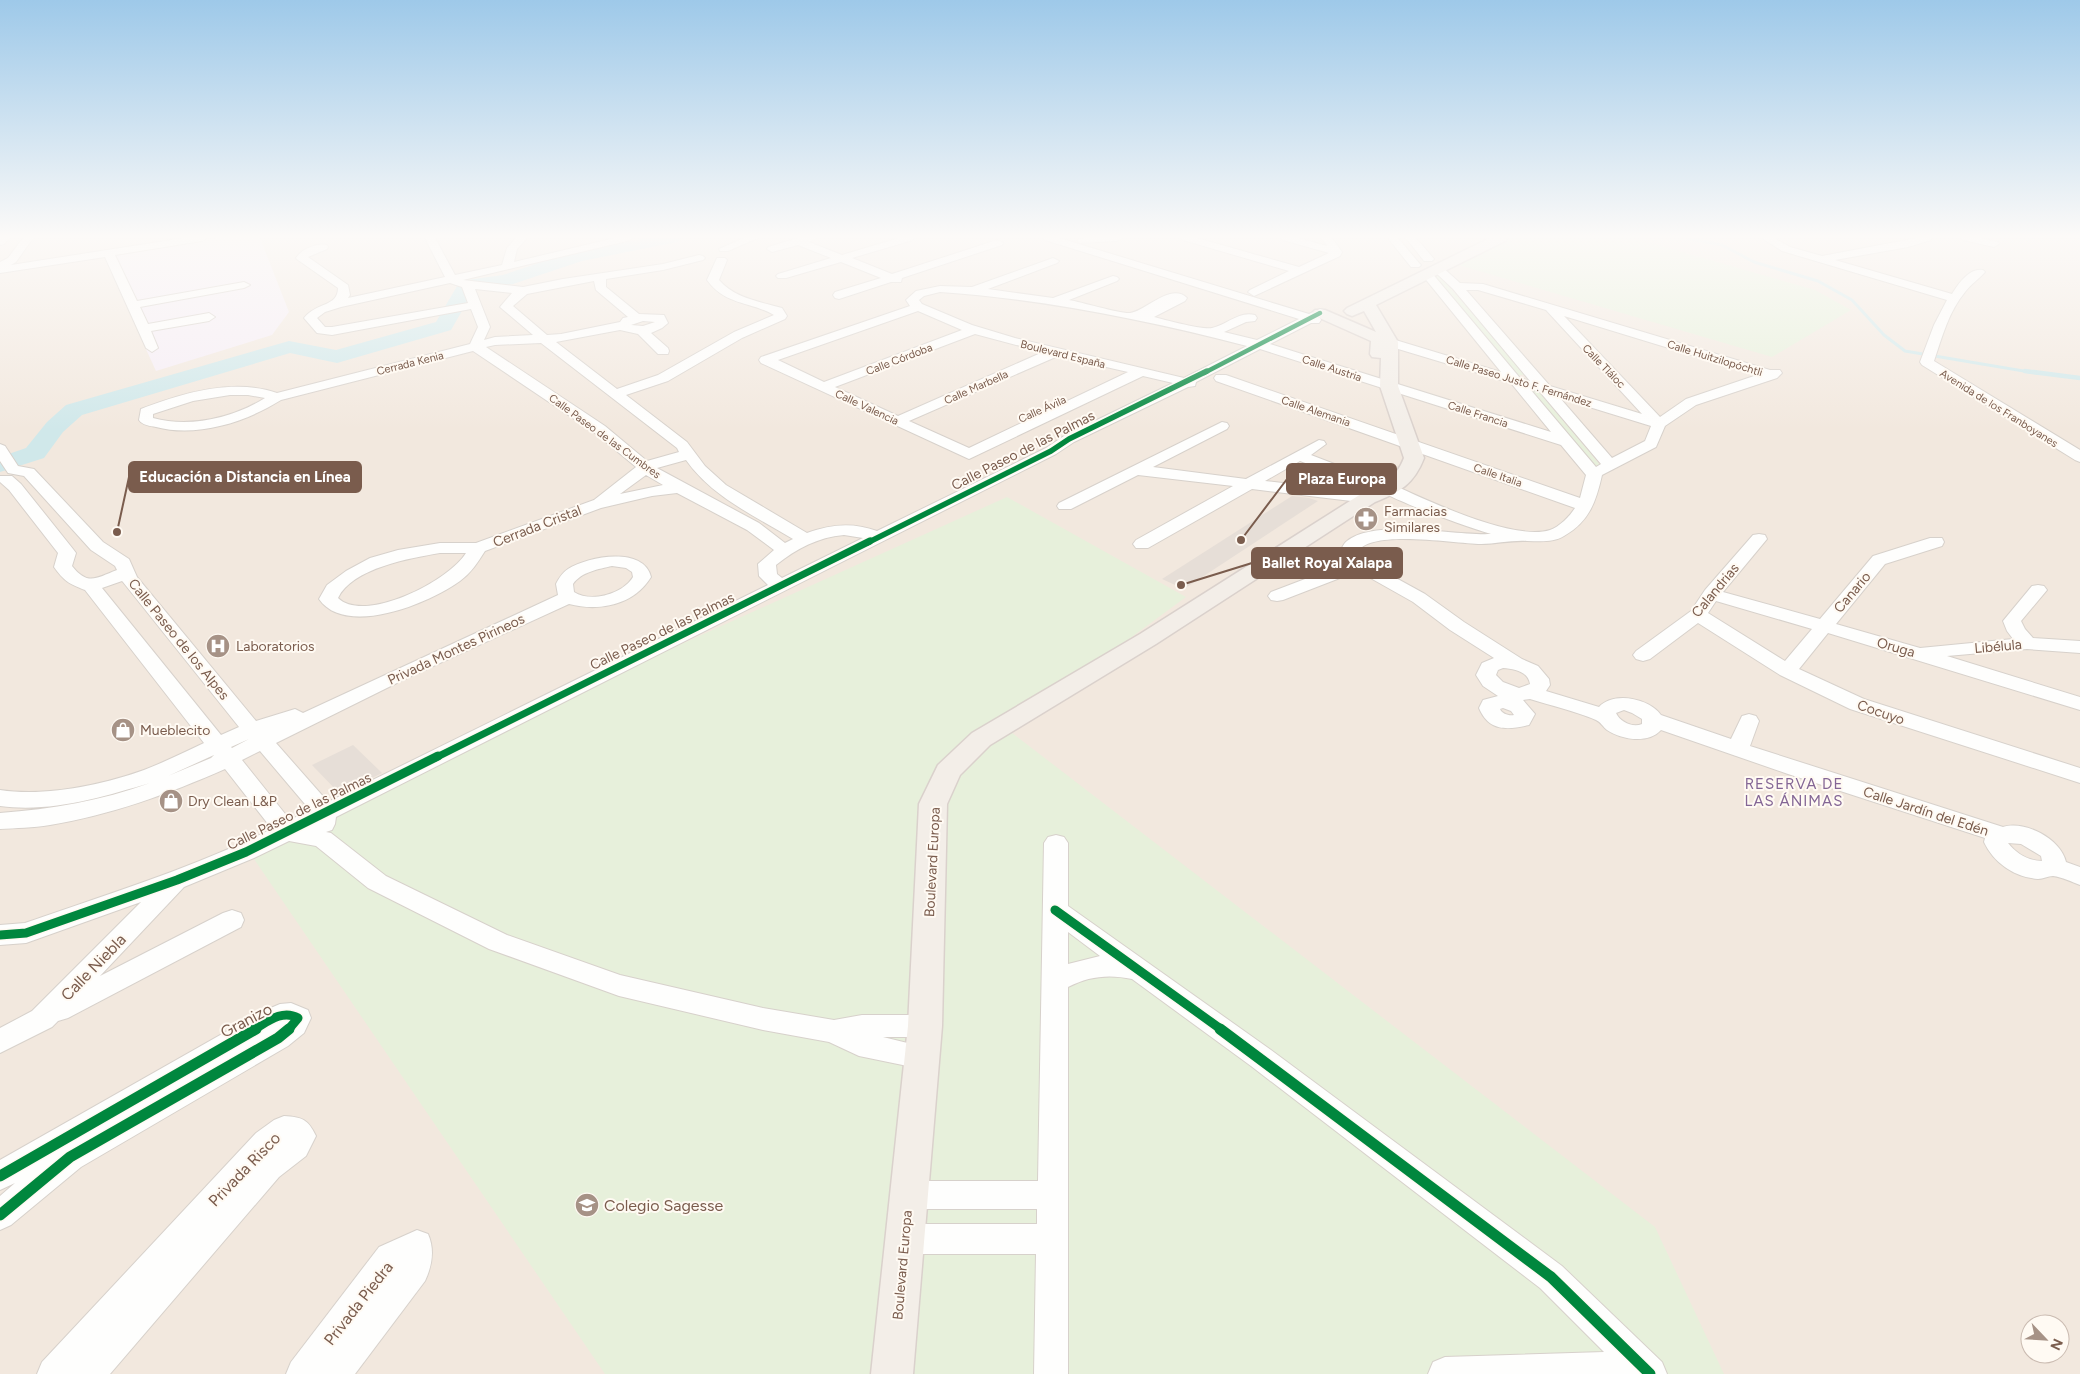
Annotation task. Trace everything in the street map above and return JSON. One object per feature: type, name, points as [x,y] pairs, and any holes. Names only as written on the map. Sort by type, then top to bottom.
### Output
[{"type":"main road","name":"Calle Paseo de las Palmas","points":[[1325,312],[1347,302]]},
{"type":"main road","name":"Calle Paseo de las Palmas","points":[[1325,312],[1367,303]]},
{"type":"main road","points":[[1367,303],[1384,340]]},
{"type":"main road","points":[[1325,312],[1384,340]]},
{"type":"main road","name":"Boulevard Europa","points":[[892,1374],[925,1026],[933,804],[948,771],[981,738],[1148,639],[1410,472],[1414,458],[1405,443],[1383,384],[1384,340]]},
{"type":"street","points":[[132,302],[152,348]]},
{"type":"street","points":[[133,305],[149,302]]},
{"type":"street","points":[[347,302],[322,309],[310,318],[321,330],[332,331],[475,305]]},
{"type":"street","points":[[474,302],[484,327],[475,346]]},
{"type":"street","points":[[510,302],[506,307],[682,445],[720,488],[806,539]]},
{"type":"street","points":[[617,302],[636,318]]},
{"type":"street","points":[[616,394],[663,378],[738,335],[781,316],[778,311],[750,302]]},
{"type":"street","points":[[914,302],[921,308]]},
{"type":"street","points":[[1061,302],[1222,335],[1276,350]]},
{"type":"street","points":[[1288,302],[1325,312]]},
{"type":"street","points":[[1290,302],[1325,312]]},
{"type":"street","points":[[1454,302],[1514,379],[1594,475]]},
{"type":"street","points":[[1469,302],[1610,465]]},
{"type":"street","name":"Calle Huitzilopóchtli","points":[[1531,302],[1777,373],[1691,402],[1659,424]]},
{"type":"street","name":"Avenida de los Franboyanes","points":[[1952,302],[1927,362],[2080,457]]},
{"type":"street","points":[[1070,304],[1066,309],[1222,343],[1227,342],[1222,335]]},
{"type":"street","name":"Boulevard España","points":[[921,308],[979,331],[1012,341],[1140,372],[1205,385]]},
{"type":"street","name":"Calle Valencia","points":[[921,308],[773,360],[965,450]]},
{"type":"street","name":"Calle Tláloc","points":[[1550,308],[1659,424]]},
{"type":"street","name":"Calle Paseo de las Palmas","points":[[0,936],[26,933],[178,880],[246,852],[878,538],[1051,451],[1069,438],[1325,312]]},
{"type":"street","name":"Calle Paseo de las Palmas","points":[[1051,451],[1081,444],[1221,378],[1276,350],[1325,312]]},
{"type":"street","points":[[631,328],[659,326],[662,320],[649,316],[628,321],[631,328],[663,350]]},
{"type":"street","points":[[143,330],[209,317]]},
{"type":"street","name":"Cerrada Kenia","points":[[276,397],[268,393],[234,392],[188,397],[146,412],[146,420],[157,424],[192,425],[217,421],[264,406],[276,397],[475,346],[504,340],[550,343],[631,328]]},
{"type":"street","name":"Calle Córdoba","points":[[831,388],[979,331]]},
{"type":"street","points":[[1012,341],[1024,338],[1156,370],[1140,372]]},
{"type":"street","name":"Calle Paseo Justo F. Fernández","points":[[1384,340],[1659,424]]},
{"type":"street","name":"Calle Paseo de las Cumbres","points":[[475,346],[618,443],[645,467],[679,488],[745,522],[775,541],[782,550]]},
{"type":"street","name":"Calle Austria","points":[[1276,350],[1383,384]]},
{"type":"street","name":"Calle Marbella","points":[[896,418],[1050,351]]},
{"type":"street","name":"Calle Ávila","points":[[965,450],[1075,399],[1140,372]]},
{"type":"street","name":"Calle Alemania","points":[[1221,378],[1405,443]]},
{"type":"street","name":"Calle Francia","points":[[1383,384],[1566,442]]},
{"type":"street","points":[[1525,693],[1531,670],[1515,663],[1456,626],[1419,598],[1359,565],[1348,554],[1348,549],[1351,544],[1375,537],[1417,534],[1475,539],[1554,535],[1574,522],[1586,506],[1594,475],[1651,444],[1659,424]]},
{"type":"street","points":[[1065,506],[1222,426]]},
{"type":"street","name":"Calle Italia","points":[[1405,443],[1586,506]]},
{"type":"street","points":[[1142,544],[1319,444]]},
{"type":"street","points":[[0,449],[12,474],[15,487],[67,553],[63,567],[74,580],[92,586],[287,832],[323,839],[377,882],[498,942],[619,985],[763,1019],[834,1031],[859,1044],[922,1057]]},
{"type":"street","points":[[1299,454],[1345,473]]},
{"type":"street","name":"Cerrada Cristal","points":[[596,504],[645,467],[665,458],[689,455]]},
{"type":"street","points":[[1137,470],[1247,483],[1379,491],[1472,523],[1524,536]]},
{"type":"street","name":"Calle Paseo de los Alpes","points":[[12,474],[97,546],[123,563],[128,578],[258,735],[326,812]]},
{"type":"street","name":"Cerrada Cristal","points":[[478,548],[470,562],[455,576],[433,590],[395,605],[363,612],[344,611],[331,605],[328,599],[333,590],[352,575],[376,562],[398,555],[440,548],[478,548],[596,504],[652,491],[679,488]]},
{"type":"street","points":[[745,522],[762,514]]},
{"type":"street","points":[[781,586],[768,576],[767,564],[782,550],[806,539],[833,531],[856,530],[878,538]]},
{"type":"street","name":"Calandrias","points":[[1643,655],[1698,615],[1711,594],[1759,539]]},
{"type":"street","name":"Canario","points":[[1787,671],[1879,560],[1936,542]]},
{"type":"street","points":[[1277,596],[1359,565]]},
{"type":"street","points":[[92,586],[126,573]]},
{"type":"street","points":[[2027,644],[2016,630],[2012,621],[2038,590]]},
{"type":"street","name":"Oruga","points":[[1711,594],[1916,653],[2080,704]]},
{"type":"street","name":"Privada Montes Pirineos","points":[[224,752],[258,735],[343,701],[569,597]]},
{"type":"street","name":"Cocuyo","points":[[1698,615],[1787,671],[1857,704],[2080,776]]},
{"type":"street","points":[[1456,626],[1486,670],[1488,679],[1492,684],[1609,711],[1632,705],[1645,711],[1651,725]]},
{"type":"street","name":"Libélula","points":[[1916,653],[2027,644],[2080,647]]},
{"type":"street","points":[[1486,670],[1500,662],[1515,663]]},
{"type":"street","points":[[1738,749],[1749,721]]},
{"type":"street","name":"Calle Jardín del Edén","points":[[1651,725],[1738,749],[1794,775]]},
{"type":"street","name":"Calle Jardín del Edén","points":[[1651,725],[1794,775],[1999,841],[2009,859],[2028,868],[2046,869],[2052,861]]},
{"type":"street","points":[[0,798],[21,801],[88,793],[224,752]]},
{"type":"street","points":[[0,821],[32,820],[84,812],[143,796],[224,752]]},
{"type":"street","points":[[323,839],[326,812]]},
{"type":"street","points":[[1051,1374],[1056,843]]},
{"type":"street","points":[[2052,861],[2080,864]]},
{"type":"street","points":[[2052,861],[2080,876]]},
{"type":"street","name":"Calle Niebla","points":[[0,1041],[42,1019],[178,880]]},
{"type":"street","points":[[1055,910],[1261,1058],[1551,1277],[1647,1371]]},
{"type":"street","points":[[42,1019],[232,920]]},
{"type":"street","points":[[1055,981],[1074,971],[1095,965],[1118,965],[1139,971]]},
{"type":"street","name":"Granizo","points":[[0,1176],[280,1016],[291,1014],[298,1018],[294,1025],[278,1038],[70,1157],[0,1215]]},
{"type":"street","points":[[834,1031],[862,1026],[925,1026]]},
{"type":"street","name":"Privada Risco","points":[[54,1374],[116,1323],[268,1167],[296,1146],[301,1136],[296,1130],[284,1129],[266,1142],[116,1323],[87,1374]]},
{"type":"street","points":[[909,1195],[1053,1195]]},
{"type":"street","points":[[904,1239],[1052,1240]]},
{"type":"street","name":"Privada Piedra","points":[[303,1374],[390,1258],[417,1245],[414,1270],[334,1374]]},
{"type":"street","points":[[1445,1374],[1647,1371]]},
{"type":"shaded area","points":[[0,302],[2080,302],[2080,1374],[0,1374]]},
{"type":"shaded area","points":[[125,302],[285,302],[289,312],[272,335],[156,371]]},
{"type":"green space","points":[[1455,302],[1463,302],[1526,375],[1518,375]]},
{"type":"green space","points":[[1585,302],[1837,302],[1851,310],[1772,357]]},
{"type":"green space","points":[[1528,387],[1535,387],[1600,465],[1592,466]]},
{"type":"green space","points":[[1007,497],[1186,597],[1007,729],[1655,1227],[1724,1374],[605,1374],[254,859],[382,786],[529,713]]},
{"type":"building","points":[[1292,496],[1318,501],[1184,589],[1162,579]]},
{"type":"building","points":[[353,745],[382,773],[340,794],[312,765]]},
{"type":"waterway","points":[[0,465],[35,453],[55,427],[74,410],[289,347],[337,357],[444,326],[457,302]]},
{"type":"waterway","points":[[1854,302],[1884,335],[1905,351],[2036,373]]},
{"type":"waterway","points":[[2025,371],[2080,378]]},
{"type":"cycle path","points":[[0,935],[26,933],[177,880],[246,852],[1051,451],[1069,439],[1186,382],[1320,313]]},
{"type":"cycle path","points":[[1055,910],[1261,1058],[1551,1277],[1650,1374]]},
{"type":"cycle path","points":[[0,1176],[280,1015],[291,1014],[298,1018],[294,1025],[278,1038],[70,1157],[0,1215]]},
{"type":"place","name":"Farmacias Similares","points":[[1366,519]]},
{"type":"place","name":"Educación a Distancia en Línea","points":[[117,532]]},
{"type":"place","name":"Plaza Europa","points":[[1241,540]]},
{"type":"place","name":"Ballet Royal Xalapa","points":[[1181,585]]},
{"type":"place","name":"Laboratorios","points":[[218,646]]},
{"type":"place","name":"Mueblecito","points":[[123,730]]},
{"type":"place","name":"Dry Clean L&P","points":[[171,801]]},
{"type":"place","name":"Colegio Sagesse","points":[[587,1205]]},
{"type":"district","name":"RESERVA DE LAS ÁNIMAS","points":[[1794,792]]}]
